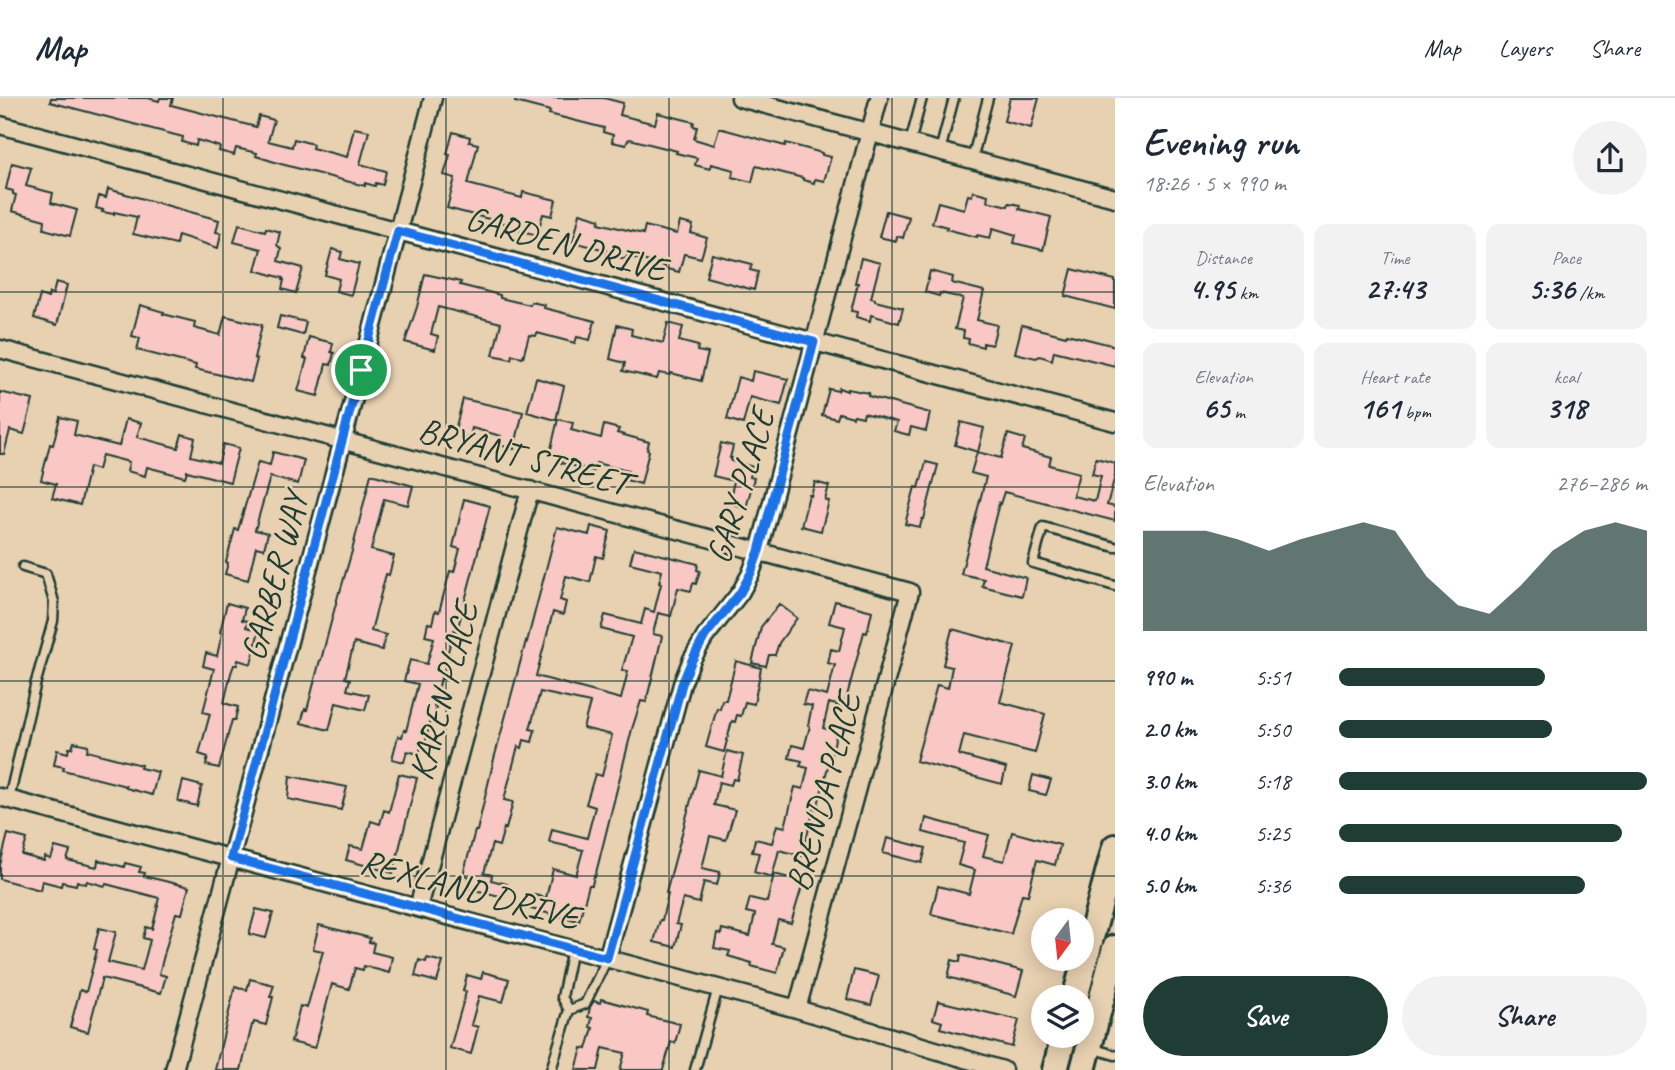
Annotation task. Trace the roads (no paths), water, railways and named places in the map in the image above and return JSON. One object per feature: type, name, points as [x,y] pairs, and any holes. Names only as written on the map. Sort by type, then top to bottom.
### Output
[{"type":"main road","points":[[1091,985],[1096,965],[1094,923],[1115,847]]},
{"type":"main road","points":[[1069,1070],[1083,1051],[1115,948]]},
{"type":"main road","points":[[1055,1070],[1061,1048]]},
{"type":"street","name":"GARBER WAY","points":[[174,1070],[433,98]]},
{"type":"street","points":[[740,98],[1115,198]]},
{"type":"street","name":"GARY PLACE","points":[[607,958],[682,684],[705,636],[740,593],[759,551],[879,98]]},
{"type":"street","name":"GARDEN DRIVE","points":[[0,125],[1115,422]]},
{"type":"street","name":"BRYANT STREET","points":[[0,349],[910,592]]},
{"type":"street","name":"KAREN PLACE","points":[[418,908],[530,490]]},
{"type":"street","name":"BRENDA PLACE","points":[[797,1009],[910,592]]},
{"type":"street","name":"REXLAND DRIVE","points":[[4,798],[797,1009],[1003,1070]]},
{"type":"lane","points":[[910,144],[922,98]]},
{"type":"lane","points":[[940,151],[954,98]]},
{"type":"lane","points":[[972,160],[988,98]]},
{"type":"lane","points":[[1115,547],[1043,527],[1033,563],[1115,586]]},
{"type":"lane","points":[[4,798],[53,621],[54,602],[46,574],[23,567]]},
{"type":"lane","points":[[551,1070],[569,1010],[562,997],[572,949]]},
{"type":"lane","points":[[569,1010],[584,1003],[607,958]]},
{"type":"lane","points":[[695,1070],[718,988]]},
{"type":"lane","points":[[1083,1051],[1115,1055]]}]
